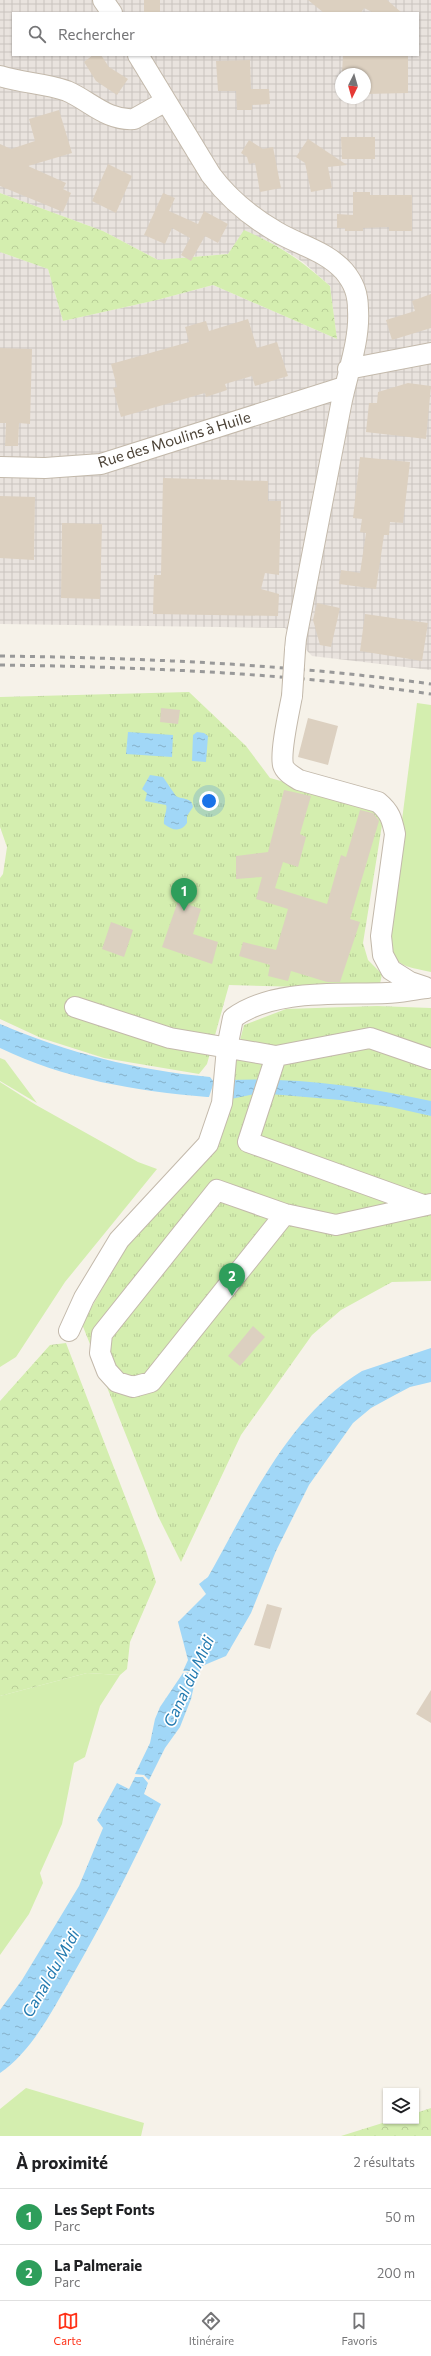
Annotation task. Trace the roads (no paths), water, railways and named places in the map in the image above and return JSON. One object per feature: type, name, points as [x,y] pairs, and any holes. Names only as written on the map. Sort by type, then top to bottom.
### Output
[{"type":"street","points":[[103,0],[111,12]]},
{"type":"street","points":[[139,56],[211,176],[236,204],[277,232],[329,257],[344,271],[356,289],[359,311],[356,336],[346,378],[296,639],[292,696],[283,755],[283,766],[289,774],[299,780],[378,802],[387,810],[392,819],[395,834],[381,936],[382,955],[391,970],[410,982],[429,988]]},
{"type":"street","points":[[0,76],[66,91],[105,114],[130,120],[166,101]]},
{"type":"street","name":"Rue des Moulins à Huile","points":[[0,466],[45,468],[101,464],[346,378],[431,353]]},
{"type":"street","points":[[69,1331],[84,1298],[119,1240],[208,1144],[222,1103],[227,1048],[233,1018],[245,1010],[275,999],[342,994],[389,993],[429,988]]},
{"type":"street","points":[[75,1007],[170,1038],[227,1048],[274,1062],[370,1038],[431,1059]]},
{"type":"street","points":[[274,1062],[248,1142],[427,1204]]},
{"type":"street","points":[[285,1214],[151,1382],[133,1387],[117,1382],[107,1371],[100,1353],[102,1334],[217,1190],[285,1214],[336,1225],[427,1204]]},
{"type":"water","points":[[128,732],[173,735],[172,757],[126,754]]},
{"type":"water","points":[[197,732],[204,733],[208,736],[206,762],[192,761],[193,735]]},
{"type":"water","points":[[150,775],[163,777],[176,796],[191,802],[193,807],[187,816],[187,823],[182,828],[177,830],[164,824],[166,805],[145,801],[147,793],[142,789]]},
{"type":"water","points":[[0,1024],[51,1044],[77,1052],[129,1065],[210,1077],[214,1082],[209,1097],[207,1097],[127,1087],[75,1076],[24,1059],[0,1048]]},
{"type":"water","points":[[254,1079],[305,1081],[381,1091],[431,1101],[431,1116],[391,1107],[340,1100],[259,1093],[231,1099],[228,1080]]},
{"type":"water","points":[[431,1348],[431,1382],[410,1387],[371,1408],[353,1423],[309,1485],[276,1551],[251,1613],[226,1656],[202,1666],[197,1677],[191,1671],[183,1671],[188,1660],[178,1622],[206,1594],[199,1584],[208,1577],[255,1492],[291,1437],[335,1390],[362,1371]]},
{"type":"water","name":"Canal du Midi","points":[[191,1672],[196,1677],[191,1699],[180,1727],[165,1748],[149,1780],[144,1775],[135,1774],[150,1743],[155,1719],[160,1707],[183,1673]]},
{"type":"water","name":"Canal du Midi","points":[[135,1777],[143,1777],[148,1783],[144,1794],[161,1804],[107,1913],[49,2017],[22,2054],[0,2073],[0,2010],[22,1980],[79,1886],[103,1828],[97,1820],[117,1783],[129,1789]]},
{"type":"railway","points":[[0,656],[108,658],[216,663],[324,671],[431,684]]},
{"type":"railway","points":[[0,665],[108,667],[216,672],[324,681],[431,694]]},
{"type":"place","name":"Les Sept Fonts","points":[[184,911]]},
{"type":"place","name":"La Palmeraie","points":[[232,1296]]}]
